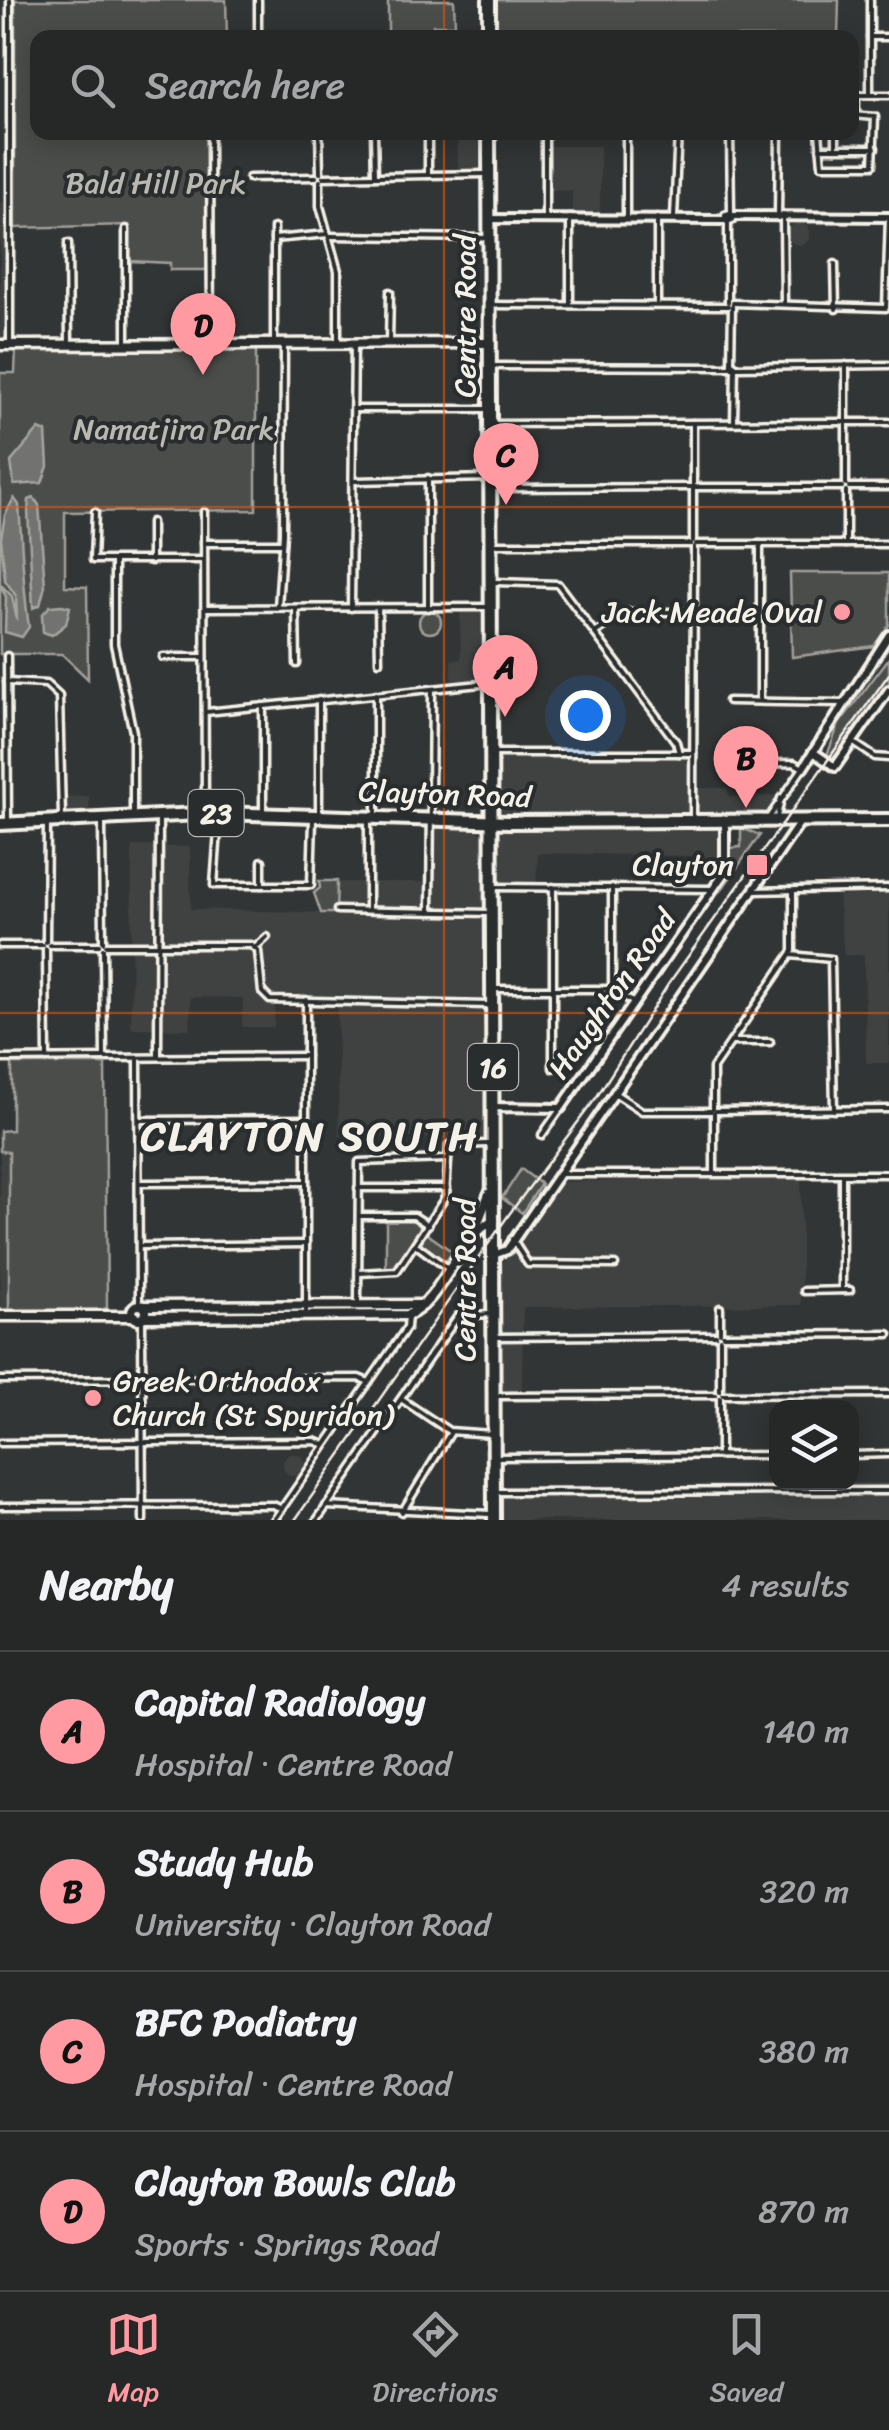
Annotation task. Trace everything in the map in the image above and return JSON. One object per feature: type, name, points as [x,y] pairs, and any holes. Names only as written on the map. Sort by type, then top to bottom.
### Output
[{"type":"main road","points":[[489,0],[489,30]]},
{"type":"main road","name":"Centre Road","points":[[487,1223],[491,1107],[489,140]]},
{"type":"main road","points":[[5,344],[490,343]]},
{"type":"main road","points":[[490,805],[509,822],[490,840],[472,821],[490,805]]},
{"type":"main road","name":"Clayton Road","points":[[4,824],[204,813],[490,822],[889,820]]},
{"type":"main road","name":"Centre Road","points":[[491,1107],[487,1223],[499,1251],[492,1314],[492,1518]]},
{"type":"main road","points":[[0,1316],[408,1311],[423,1305],[457,1256],[487,1223],[489,1194]]},
{"type":"main road","points":[[337,1311],[358,1307],[408,1311]]},
{"type":"main road","name":"Centre Road","points":[[492,1314],[492,1396]]},
{"type":"main road","name":"Centre Road","points":[[492,1434],[492,1492]]},
{"type":"street","points":[[5,344],[10,0]]},
{"type":"street","points":[[258,0],[258,30]]},
{"type":"street","points":[[870,0],[870,95]]},
{"type":"street","points":[[870,36],[889,36]]},
{"type":"street","points":[[0,66],[10,66]]},
{"type":"street","points":[[859,95],[889,95]]},
{"type":"street","points":[[0,116],[10,115]]},
{"type":"street","points":[[818,140],[822,165],[872,165],[875,116],[859,115]]},
{"type":"street","points":[[210,140],[211,344]]},
{"type":"street","points":[[319,140],[328,235],[338,271],[338,344]]},
{"type":"street","points":[[374,140],[375,176]]},
{"type":"street","points":[[428,140],[428,175]]},
{"type":"street","points":[[545,140],[545,218]]},
{"type":"street","points":[[626,140],[626,218]]},
{"type":"street","points":[[674,218],[678,140]]},
{"type":"street","points":[[730,140],[729,294],[734,422]]},
{"type":"street","points":[[778,140],[784,304]]},
{"type":"street","points":[[836,140],[836,148]]},
{"type":"street","points":[[819,148],[875,148]]},
{"type":"street","points":[[249,178],[489,174]]},
{"type":"street","points":[[0,179],[10,179]]},
{"type":"street","points":[[570,218],[570,305]]},
{"type":"street","points":[[657,218],[657,304]]},
{"type":"street","points":[[489,219],[889,218],[888,306],[836,309],[784,304],[490,305]]},
{"type":"street","points":[[274,228],[282,543],[278,608]]},
{"type":"street","points":[[126,230],[126,344]]},
{"type":"street","points":[[274,239],[328,235],[490,238]]},
{"type":"street","points":[[68,243],[69,344]]},
{"type":"street","points":[[836,264],[836,309]]},
{"type":"street","points":[[388,343],[390,292]]},
{"type":"street","points":[[352,608],[354,344]]},
{"type":"street","points":[[846,365],[846,544]]},
{"type":"street","points":[[490,366],[889,365]]},
{"type":"street","points":[[354,409],[490,409]]},
{"type":"street","points":[[490,424],[889,422]]},
{"type":"street","points":[[693,423],[694,821]]},
{"type":"street","points":[[354,481],[428,478],[694,487],[889,487]]},
{"type":"street","points":[[428,478],[428,608]]},
{"type":"street","points":[[95,512],[92,558],[114,562],[204,560]]},
{"type":"street","points":[[204,512],[204,813]]},
{"type":"street","points":[[151,522],[151,561]]},
{"type":"street","points":[[204,543],[282,543]]},
{"type":"street","points":[[490,544],[889,544]]},
{"type":"street","points":[[760,544],[760,700]]},
{"type":"street","points":[[114,562],[114,644],[132,724],[134,817]]},
{"type":"street","points":[[490,582],[558,584],[676,742],[678,753]]},
{"type":"street","points":[[204,608],[490,607]]},
{"type":"street","points":[[296,608],[297,664]]},
{"type":"street","points":[[378,608],[379,661]]},
{"type":"street","points":[[595,634],[626,612],[694,612]]},
{"type":"street","points":[[770,820],[889,635]]},
{"type":"street","points":[[4,824],[7,656]]},
{"type":"street","points":[[163,657],[204,657]]},
{"type":"street","points":[[8,682],[46,684],[59,696],[62,821]]},
{"type":"street","points":[[204,712],[490,683]]},
{"type":"street","points":[[430,912],[432,689]]},
{"type":"street","points":[[813,752],[834,767],[889,690]]},
{"type":"street","points":[[368,910],[376,694]]},
{"type":"street","points":[[219,813],[214,885],[311,885],[318,700]]},
{"type":"street","points":[[728,700],[842,703]]},
{"type":"street","points":[[263,706],[263,814]]},
{"type":"street","points":[[852,742],[875,757],[889,758]]},
{"type":"street","points":[[490,753],[693,753]]},
{"type":"street","points":[[733,764],[794,763],[803,768]]},
{"type":"street","points":[[781,798],[776,813],[783,821]]},
{"type":"street","points":[[158,1057],[159,816]]},
{"type":"street","points":[[102,819],[104,1058]]},
{"type":"street","points":[[615,1265],[528,1264],[499,1251],[558,1173],[801,820]]},
{"type":"street","name":"Haughton Road","points":[[542,1135],[726,868],[726,821]]},
{"type":"street","points":[[47,822],[47,1058]]},
{"type":"street","points":[[262,861],[262,886]]},
{"type":"street","points":[[491,887],[712,889]]},
{"type":"street","points":[[553,887],[553,1068]]},
{"type":"street","points":[[612,888],[612,989]]},
{"type":"street","points":[[753,890],[889,888]]},
{"type":"street","points":[[714,1175],[713,1068],[790,955],[792,892]]},
{"type":"street","points":[[338,910],[491,916]]},
{"type":"street","points":[[0,945],[256,947],[267,936]]},
{"type":"street","points":[[256,947],[258,981],[270,1000],[491,1005]]},
{"type":"street","points":[[790,955],[831,959],[834,1110]]},
{"type":"street","points":[[491,989],[612,989],[634,1002]]},
{"type":"street","points":[[306,1000],[306,1312]]},
{"type":"street","points":[[731,1042],[770,1042]]},
{"type":"street","points":[[0,1059],[306,1056]]},
{"type":"street","points":[[138,1058],[143,1520]]},
{"type":"street","points":[[613,1092],[642,1111],[889,1109]]},
{"type":"street","points":[[491,1107],[561,1108]]},
{"type":"street","points":[[138,1120],[306,1119]]},
{"type":"street","points":[[358,1273],[396,1270],[415,1244],[447,1188],[451,1144],[490,1144]]},
{"type":"street","points":[[358,1307],[361,1160],[447,1160]]},
{"type":"street","points":[[558,1173],[581,1177],[889,1174]]},
{"type":"street","points":[[842,1175],[842,1290]]},
{"type":"street","points":[[139,1183],[306,1182]]},
{"type":"street","points":[[358,1188],[447,1188]]},
{"type":"street","points":[[358,1216],[414,1216],[428,1225]]},
{"type":"street","points":[[139,1246],[306,1244]]},
{"type":"street","points":[[415,1244],[448,1268]]},
{"type":"street","points":[[804,1290],[850,1290]]},
{"type":"street","points":[[720,1308],[720,1456]]},
{"type":"street","points":[[274,1520],[406,1327],[408,1311]]},
{"type":"street","points":[[316,1520],[458,1316],[492,1314]]},
{"type":"street","points":[[494,1337],[889,1334]]},
{"type":"street","points":[[0,1380],[358,1378],[369,1382]]},
{"type":"street","points":[[492,1396],[889,1394]]},
{"type":"street","points":[[401,1399],[451,1432],[492,1434]]},
{"type":"street","points":[[402,1512],[451,1432]]},
{"type":"street","points":[[0,1443],[315,1441],[326,1446]]},
{"type":"street","points":[[859,1454],[889,1454]]},
{"type":"street","points":[[494,1457],[769,1455]]},
{"type":"street","points":[[492,1492],[889,1491]]},
{"type":"street","points":[[0,1506],[274,1504],[282,1508]]},
{"type":"street","points":[[326,1506],[492,1518]]},
{"type":"shaded area","points":[[457,140],[479,140],[479,170],[458,170]]},
{"type":"shaded area","points":[[550,146],[600,146],[600,212],[572,213],[572,191],[549,190]]},
{"type":"shaded area","points":[[0,202],[4,202],[3,339],[0,339]]},
{"type":"shaded area","points":[[799,223],[807,226],[807,242],[799,245],[791,242],[788,234],[791,226]]},
{"type":"shaded area","points":[[39,429],[46,432],[48,466],[42,483],[14,485],[11,462]]},
{"type":"shaded area","points":[[14,498],[19,505],[29,627],[22,637],[5,632],[6,597],[0,584],[12,596],[17,620],[16,596],[5,580],[1,538],[5,515]]},
{"type":"shaded area","points":[[34,498],[39,505],[45,586],[40,605],[33,608],[28,511],[29,500]]},
{"type":"shaded area","points":[[50,606],[70,607],[66,624],[52,635],[43,632],[42,615]]},
{"type":"shaded area","points":[[460,610],[482,610],[485,681],[452,682],[451,660],[461,659]]},
{"type":"shaded area","points":[[497,756],[688,756],[688,816],[506,815],[497,805]]},
{"type":"shaded area","points":[[699,788],[727,788],[730,797],[777,796],[765,815],[696,816]]},
{"type":"shaded area","points":[[89,796],[89,814],[62,816],[62,797]]},
{"type":"shaded area","points":[[427,825],[474,826],[485,839],[485,1140],[339,1136],[337,1002],[275,1003],[274,1027],[242,1027],[243,998],[191,997],[190,1029],[131,1028],[132,846],[190,847],[191,909],[336,913],[337,882],[425,882]]},
{"type":"shaded area","points":[[721,825],[719,873],[693,873],[692,856],[538,853],[536,890],[496,890],[496,836],[507,828]]},
{"type":"shaded area","points":[[889,893],[889,1063],[866,1063],[864,955],[844,955],[838,896]]},
{"type":"shaded area","points":[[0,1151],[9,1152],[9,1311],[0,1311]]},
{"type":"shaded area","points":[[801,1178],[801,1305],[523,1307],[522,1391],[498,1391],[498,1270],[557,1182]]},
{"type":"shaded area","points":[[290,1454],[298,1454],[305,1465],[298,1476],[290,1476],[283,1469],[283,1461]]},
{"type":"shaded area","points":[[859,1483],[889,1483],[889,1520],[499,1520],[499,1486],[769,1484],[769,1490],[859,1490]]},
{"type":"green space","name":"Bald Hill Park","points":[[15,0],[226,0],[227,30],[30,30],[30,140],[207,140],[207,270],[170,270],[170,263],[130,261],[129,225],[15,228]]},
{"type":"green space","points":[[388,0],[454,0],[455,25],[433,25],[433,30],[388,30]]},
{"type":"green space","points":[[496,0],[839,0],[838,30],[496,30]]},
{"type":"green space","name":"Namatjira Park","points":[[256,347],[256,510],[65,512],[65,586],[87,587],[88,679],[62,654],[0,654],[0,373],[15,373],[16,348]]},
{"type":"green space","points":[[790,573],[889,573],[889,625],[874,646],[792,657]]},
{"type":"green space","points":[[430,611],[438,614],[438,630],[430,633],[422,630],[419,622],[422,614]]},
{"type":"green space","points":[[889,658],[889,685],[831,761],[826,758],[839,724]]},
{"type":"green space","points":[[741,828],[760,835],[720,892],[730,872],[730,848],[741,847]]},
{"type":"green space","points":[[319,881],[337,881],[336,913],[321,913],[314,893],[320,888]]},
{"type":"green space","points":[[12,1064],[105,1064],[107,1308],[9,1311],[9,1152],[0,1151],[0,1131],[12,1130]]},
{"type":"green space","points":[[521,1169],[541,1184],[522,1213],[502,1198]]},
{"type":"green space","points":[[386,1218],[415,1219],[421,1228],[392,1270],[386,1271]]},
{"type":"green space","points":[[426,1233],[453,1252],[445,1262],[419,1244]]},
{"type":"railway","points":[[295,1520],[510,1213],[596,1098],[669,983],[889,674]]},
{"type":"place","name":"Clayton Bowls Club","points":[[203,375]]},
{"type":"place","name":"BFC Podiatry","points":[[506,505]]},
{"type":"place","name":"Jack Meade Oval","points":[[842,612]]},
{"type":"place","name":"Capital Radiology","points":[[505,717]]},
{"type":"place","name":"Study Hub","points":[[746,808]]},
{"type":"place","name":"Clayton","points":[[757,865]]},
{"type":"place","name":"Greek Orthodox Church (St Spyridon)","points":[[93,1398]]},
{"type":"district","name":"CLAYTON SOUTH","points":[[310,1136]]}]
